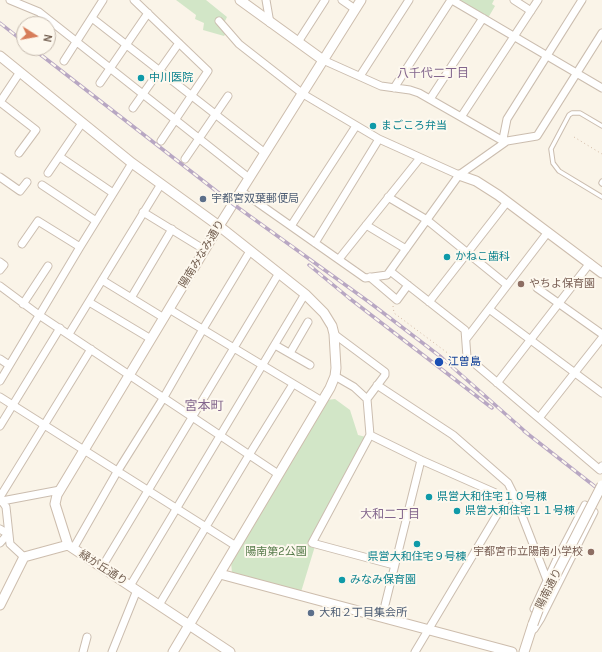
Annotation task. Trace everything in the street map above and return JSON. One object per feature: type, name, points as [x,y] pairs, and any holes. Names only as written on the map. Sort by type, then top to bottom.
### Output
[{"type":"street","points":[[10,0],[39,12],[249,178]]},
{"type":"street","points":[[64,61],[103,0]]},
{"type":"street","points":[[134,0],[208,71],[161,141]]},
{"type":"street","points":[[240,0],[323,60],[381,86],[420,93],[502,143]]},
{"type":"street","points":[[266,0],[270,23]]},
{"type":"street","points":[[298,42],[325,0]]},
{"type":"street","points":[[342,0],[356,9]]},
{"type":"street","name":"陽南みなみ通り","points":[[60,490],[219,226],[361,0]]},
{"type":"street","points":[[360,76],[409,0]]},
{"type":"street","points":[[394,88],[452,0],[602,88]]},
{"type":"street","points":[[514,0],[531,11]]},
{"type":"street","points":[[461,117],[538,0]]},
{"type":"street","points":[[502,143],[507,119],[582,0]]},
{"type":"street","points":[[100,83],[148,13]]},
{"type":"street","points":[[92,18],[265,153]]},
{"type":"street","points":[[430,99],[483,18]]},
{"type":"street","points":[[219,22],[240,44],[302,94],[379,139],[459,175],[476,181],[507,202],[602,273]]},
{"type":"street","points":[[241,191],[365,278],[387,275],[459,175],[507,140],[537,136],[602,33]]},
{"type":"street","points":[[133,108],[158,70],[179,43]]},
{"type":"street","points":[[0,56],[132,163],[219,226],[305,294],[329,319],[334,334],[336,360],[335,376],[330,388],[173,652]]},
{"type":"street","points":[[19,153],[36,130],[0,102],[20,72]]},
{"type":"street","points":[[185,159],[228,96]]},
{"type":"street","points":[[48,174],[82,123]]},
{"type":"street","points":[[291,226],[356,126]]},
{"type":"street","points":[[315,243],[379,139]]},
{"type":"street","points":[[60,156],[113,193]]},
{"type":"street","points":[[339,259],[420,158]]},
{"type":"street","points":[[0,381],[132,163]]},
{"type":"street","points":[[0,177],[20,191],[27,182]]},
{"type":"street","points":[[69,334],[160,184]]},
{"type":"street","points":[[42,185],[96,221]]},
{"type":"street","points":[[388,197],[427,220],[507,285]]},
{"type":"street","points":[[429,302],[507,202]]},
{"type":"street","points":[[143,212],[205,250]]},
{"type":"street","points":[[22,244],[38,221],[80,247]]},
{"type":"street","points":[[366,225],[406,249]]},
{"type":"street","points":[[131,298],[172,229]]},
{"type":"street","points":[[466,339],[548,232]]},
{"type":"street","points":[[71,547],[164,397],[250,251]]},
{"type":"street","points":[[0,262],[4,265],[0,270]]},
{"type":"street","points":[[497,383],[590,263]]},
{"type":"street","points":[[22,304],[48,266]]},
{"type":"street","points":[[390,271],[465,330],[467,357],[600,470],[602,466]]},
{"type":"street","points":[[102,567],[279,273]]},
{"type":"street","points":[[370,277],[397,300],[408,285]]},
{"type":"street","points":[[102,280],[164,318]]},
{"type":"street","points":[[0,286],[22,304],[130,374],[278,474]]},
{"type":"street","points":[[537,288],[602,334]]},
{"type":"street","points":[[112,652],[134,588],[177,509],[305,294]]},
{"type":"street","points":[[89,302],[151,339]]},
{"type":"street","points":[[169,309],[322,401]]},
{"type":"street","points":[[489,309],[602,393]]},
{"type":"street","points":[[290,353],[308,322]]},
{"type":"street","points":[[0,426],[60,328]]},
{"type":"street","points":[[334,334],[385,372],[386,375],[367,399],[370,435],[312,543],[394,565]]},
{"type":"street","points":[[538,418],[602,338]]},
{"type":"street","points":[[275,345],[310,365]]},
{"type":"street","points":[[1,499],[91,349]]},
{"type":"street","points":[[0,359],[9,365]]},
{"type":"street","points":[[335,376],[354,387],[367,399]]},
{"type":"street","points":[[159,605],[293,384]]},
{"type":"street","points":[[377,385],[453,435],[508,483],[510,497],[547,580]]},
{"type":"street","points":[[0,397],[236,546]]},
{"type":"street","points":[[370,435],[421,460],[510,497]]},
{"type":"street","points":[[382,617],[421,460]]},
{"type":"street","name":"陽南通り","points":[[524,652],[539,608],[602,485]]},
{"type":"street","points":[[1,499],[60,490]]},
{"type":"street","points":[[60,490],[55,504],[71,547]]},
{"type":"street","points":[[415,652],[510,497]]},
{"type":"street","points":[[0,604],[24,557],[12,546],[8,534],[6,507],[1,499]]},
{"type":"street","points":[[527,640],[532,615],[547,580],[585,505]]},
{"type":"street","points":[[527,640],[541,618],[594,512]]},
{"type":"street","points":[[0,529],[8,534]]},
{"type":"street","points":[[0,543],[8,534]]},
{"type":"street","name":"緑が丘通り","points":[[24,557],[71,547],[230,652]]},
{"type":"street","points":[[220,574],[512,652]]},
{"type":"street","points":[[83,652],[87,637]]},
{"type":"lane","points":[[602,126],[580,113],[572,113],[551,149],[552,159],[559,171],[602,197]]},
{"type":"path","points":[[574,137],[602,154]]},
{"type":"path","points":[[397,300],[393,307],[394,313],[453,357],[467,357]]},
{"type":"green space","points":[[176,0],[206,0],[227,17],[224,23],[229,29],[224,36],[203,30],[204,23],[195,19],[196,15]]},
{"type":"green space","points":[[459,0],[494,0],[492,4],[495,6],[488,18]]},
{"type":"green space","name":"陽南第2公園","points":[[335,399],[350,410],[358,435],[366,437],[307,544],[315,546],[301,592],[232,574],[231,561],[327,400]]},
{"type":"railway","points":[[0,23],[16,36]]},
{"type":"railway","points":[[42,56],[233,204],[369,302],[441,357],[528,434]]},
{"type":"railway","points":[[309,265],[349,298],[492,408]]},
{"type":"railway","points":[[524,431],[602,492]]},
{"type":"place","name":"中川医院","points":[[141,78]]},
{"type":"place","name":"まごころ弁当","points":[[373,126]]},
{"type":"place","name":"宇都宮双葉郵便局","points":[[203,199]]},
{"type":"place","name":"かねこ歯科","points":[[447,257]]},
{"type":"place","name":"やちよ保育園","points":[[521,284]]},
{"type":"place","name":"江曽島","points":[[439,362]]},
{"type":"place","name":"県営大和住宅１０号棟","points":[[429,497]]},
{"type":"place","name":"県営大和住宅１１号棟","points":[[457,511]]},
{"type":"place","name":"県営大和住宅９号棟","points":[[417,544]]},
{"type":"place","name":"宇都宮市立陽南小学校","points":[[591,552]]},
{"type":"place","name":"みなみ保育園","points":[[342,580]]},
{"type":"place","name":"大和２丁目集会所","points":[[311,613]]},
{"type":"district","name":"八千代二丁目","points":[[433,74]]},
{"type":"district","name":"宮本町","points":[[204,406]]},
{"type":"district","name":"大和二丁目","points":[[390,515]]}]
